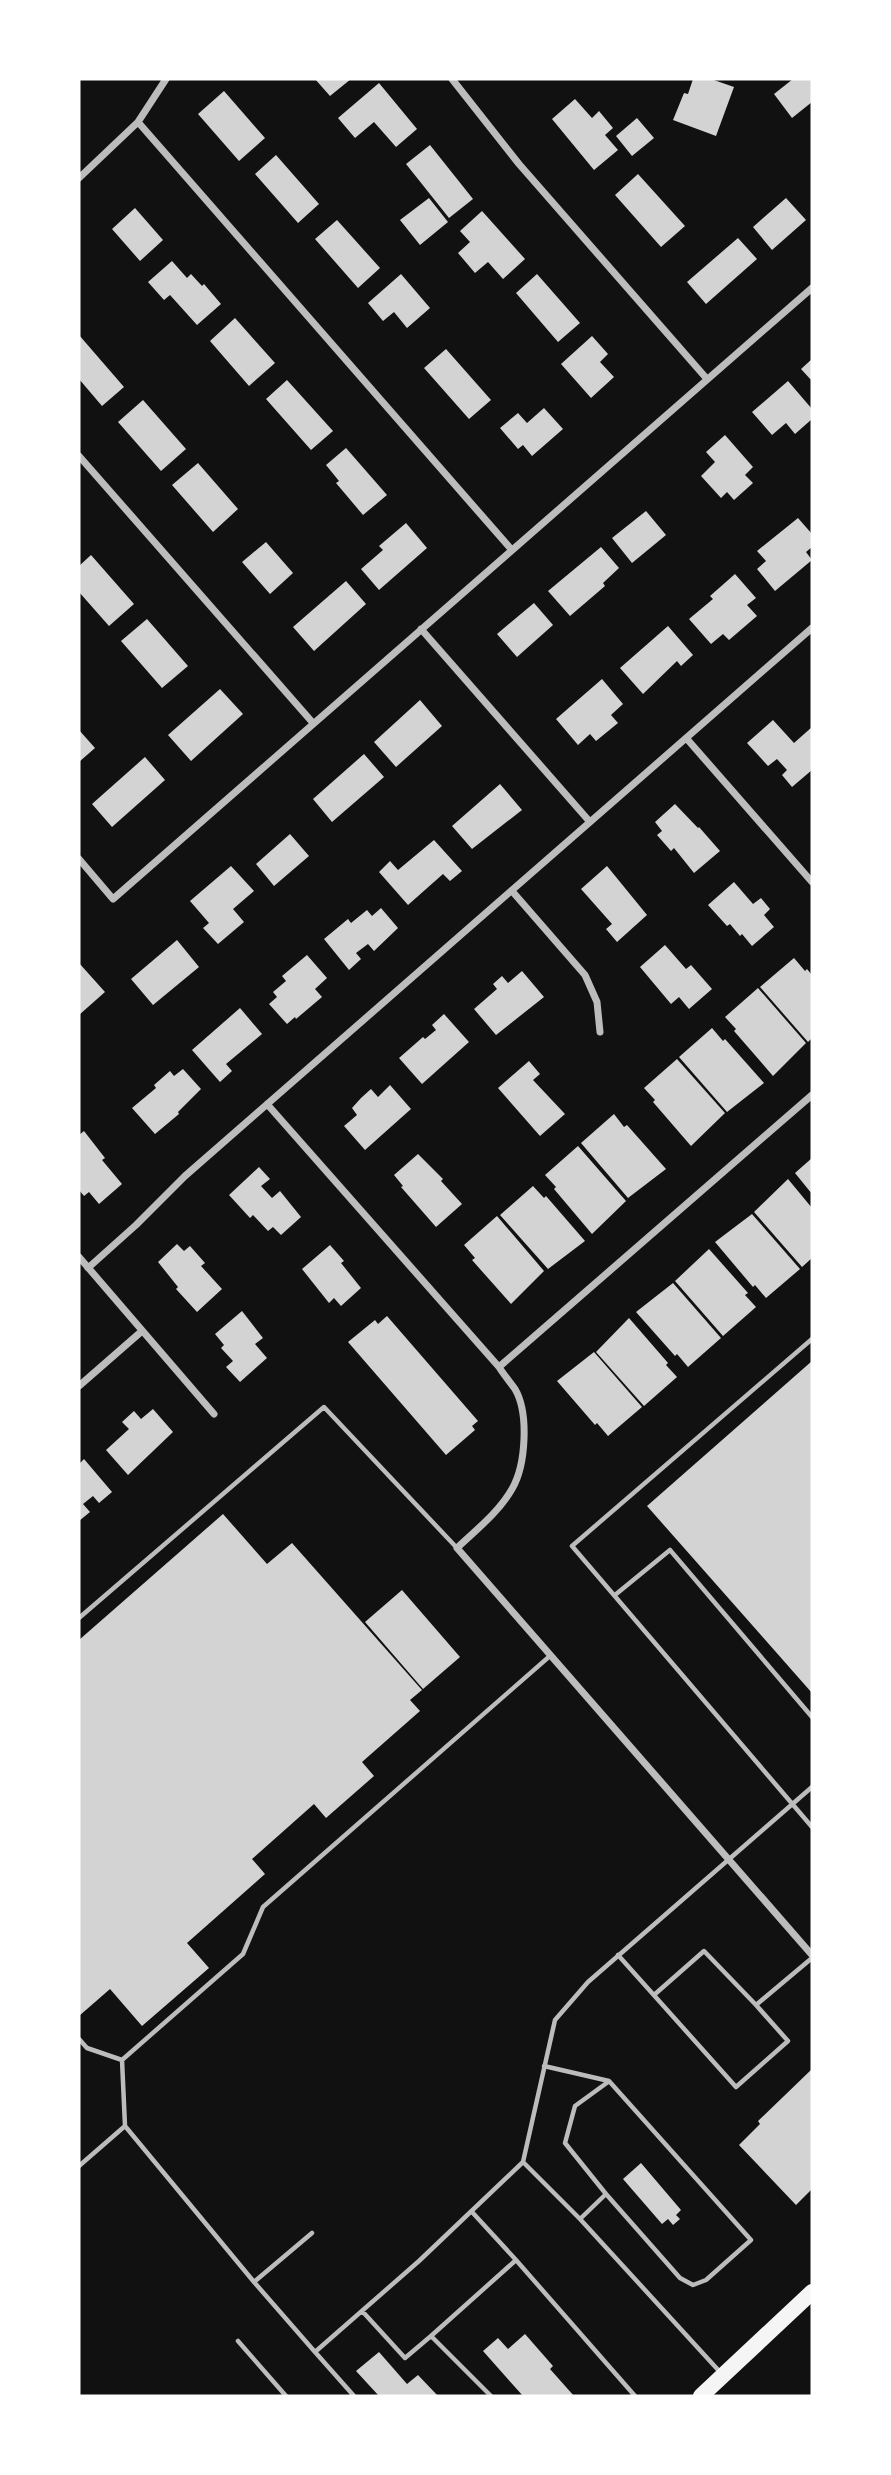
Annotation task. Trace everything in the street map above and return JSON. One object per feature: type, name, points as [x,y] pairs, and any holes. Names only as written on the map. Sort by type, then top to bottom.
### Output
[{"type":"main road","points":[[701,2396],[812,2292]]},
{"type":"street","points":[[79,178],[138,122],[166,79]]},
{"type":"street","points":[[452,79],[519,164],[707,379]]},
{"type":"street","points":[[138,122],[511,550]]},
{"type":"street","points":[[79,859],[113,899],[812,288]]},
{"type":"street","points":[[79,456],[313,723]]},
{"type":"street","points":[[88,1268],[185,1176],[812,628]]},
{"type":"street","points":[[421,629],[590,822]]},
{"type":"street","points":[[687,739],[812,882]]},
{"type":"street","points":[[512,891],[585,975],[597,1002],[600,1032]]},
{"type":"street","points":[[499,1367],[812,1095]]},
{"type":"street","points":[[267,1104],[499,1367],[516,1391],[524,1420],[523,1451],[513,1488],[492,1515],[457,1548],[812,1957]]},
{"type":"street","points":[[79,1257],[214,1413]]},
{"type":"street","points":[[79,1386],[142,1331]]},
{"type":"lane","points":[[812,1339],[572,1546],[812,1827]]},
{"type":"lane","points":[[79,1618],[324,1407],[457,1548]]},
{"type":"lane","points":[[615,1595],[670,1550],[812,1717]]},
{"type":"lane","points":[[122,2060],[243,1954],[263,1908],[551,1655]]},
{"type":"lane","points":[[315,2352],[363,2312],[523,2162],[555,2020],[588,1982],[812,1787]]},
{"type":"lane","points":[[618,1955],[736,2087],[788,2041],[704,1951],[654,1995]]},
{"type":"lane","points":[[756,2005],[812,1957]]},
{"type":"lane","points":[[79,2039],[87,2048],[122,2060]]},
{"type":"lane","points":[[122,2060],[125,2126],[254,2282],[354,2396]]},
{"type":"lane","points":[[544,2066],[609,2081],[751,2240],[706,2280],[693,2285],[680,2278],[565,2143],[575,2106],[609,2081]]},
{"type":"lane","points":[[79,2166],[125,2126]]},
{"type":"lane","points":[[523,2162],[580,2219],[723,2375]]},
{"type":"lane","points":[[580,2219],[606,2194]]},
{"type":"lane","points":[[472,2212],[635,2396]]},
{"type":"lane","points":[[254,2282],[312,2233]]},
{"type":"lane","points":[[363,2312],[405,2358],[516,2260]]},
{"type":"lane","points":[[431,2336],[491,2396]]},
{"type":"lane","points":[[238,2341],[286,2396]]},
{"type":"building","points":[[315,79],[351,79],[330,96]]},
{"type":"building","points":[[693,79],[711,79],[734,87],[716,136],[673,120]]},
{"type":"building","points":[[793,79],[812,79],[812,102],[792,118],[774,94]]},
{"type":"building","points":[[379,83],[417,129],[396,147],[374,122],[355,138],[338,118]]},
{"type":"building","points":[[224,91],[265,138],[239,161],[198,114]]},
{"type":"building","points":[[575,99],[592,118],[599,111],[613,128],[605,135],[618,150],[594,170],[552,119]]},
{"type":"building","points":[[637,118],[654,138],[632,156],[616,136]]},
{"type":"building","points":[[430,145],[473,199],[449,218],[406,164]]},
{"type":"building","points":[[276,155],[319,204],[298,223],[255,174]]},
{"type":"building","points":[[638,174],[685,226],[661,247],[615,195]]},
{"type":"building","points":[[429,198],[448,222],[420,245],[400,220]]},
{"type":"building","points":[[786,198],[806,220],[772,250],[753,227]]},
{"type":"building","points":[[135,208],[163,240],[140,261],[112,229]]},
{"type":"building","points":[[482,211],[525,259],[503,279],[488,262],[475,273],[458,253],[470,242],[460,231]]},
{"type":"building","points":[[337,220],[380,268],[358,288],[315,239]]},
{"type":"building","points":[[738,238],[757,259],[706,304],[687,282]]},
{"type":"building","points":[[172,261],[187,278],[191,274],[202,286],[204,284],[221,304],[197,325],[170,295],[164,300],[148,282]]},
{"type":"building","points":[[401,274],[430,308],[407,328],[394,312],[383,321],[368,303]]},
{"type":"building","points":[[537,274],[580,323],[558,342],[516,293]]},
{"type":"building","points":[[235,318],[275,363],[249,386],[210,341]]},
{"type":"building","points":[[79,335],[124,387],[102,406],[79,379]]},
{"type":"building","points":[[592,336],[608,354],[600,362],[614,377],[591,398],[561,364]]},
{"type":"building","points":[[446,349],[491,400],[469,419],[424,368]]},
{"type":"building","points":[[812,359],[812,381],[801,369]]},
{"type":"building","points":[[287,380],[333,431],[311,450],[266,399]]},
{"type":"building","points":[[788,381],[812,409],[812,419],[795,434],[786,423],[772,435],[752,412]]},
{"type":"building","points":[[143,400],[186,449],[161,471],[118,422]]},
{"type":"building","points":[[544,408],[563,429],[532,456],[523,445],[518,449],[500,428],[518,413],[527,423]]},
{"type":"building","points":[[725,435],[753,467],[745,475],[753,483],[734,500],[727,492],[721,498],[701,476],[715,462],[706,452]]},
{"type":"building","points":[[346,448],[387,495],[363,515],[336,483],[339,481],[326,465]]},
{"type":"building","points":[[198,463],[238,509],[213,532],[172,485]]},
{"type":"building","points":[[646,511],[666,535],[632,563],[612,538]]},
{"type":"building","points":[[798,518],[812,534],[812,547],[806,552],[812,560],[775,591],[757,569],[766,561],[757,551]]},
{"type":"building","points":[[406,523],[427,548],[379,590],[361,569],[383,550],[379,546]]},
{"type":"building","points":[[266,542],[293,573],[270,594],[242,562]]},
{"type":"building","points":[[601,547],[619,568],[603,583],[605,586],[570,616],[548,591]]},
{"type":"building","points":[[91,555],[134,604],[109,626],[79,592],[79,566]]},
{"type":"building","points":[[735,574],[756,598],[747,605],[757,616],[729,640],[723,634],[711,644],[689,619],[713,599],[710,596]]},
{"type":"building","points":[[346,581],[366,604],[314,651],[293,627]]},
{"type":"building","points":[[534,603],[553,625],[517,657],[497,634]]},
{"type":"building","points":[[147,619],[188,666],[162,688],[121,641]]},
{"type":"building","points":[[668,626],[693,655],[681,666],[677,661],[643,694],[620,668]]},
{"type":"building","points":[[602,679],[623,704],[611,715],[618,723],[596,741],[590,734],[578,745],[556,719]]},
{"type":"building","points":[[220,689],[243,714],[191,761],[168,735]]},
{"type":"building","points":[[420,700],[442,726],[396,767],[374,742]]},
{"type":"building","points":[[773,720],[794,743],[812,727],[812,770],[792,787],[782,775],[787,770],[777,759],[768,766],[747,743]]},
{"type":"building","points":[[79,730],[95,748],[79,762]]},
{"type":"building","points":[[364,754],[384,777],[332,822],[313,799]]},
{"type":"building","points":[[145,757],[165,780],[112,827],[92,804]]},
{"type":"building","points":[[500,784],[522,810],[472,849],[452,826]]},
{"type":"building","points":[[675,804],[720,851],[694,873],[674,848],[671,851],[657,835],[662,831],[655,822]]},
{"type":"building","points":[[290,834],[309,856],[274,886],[256,864]]},
{"type":"building","points":[[434,840],[462,871],[450,881],[443,874],[408,905],[379,872],[390,861],[398,870]]},
{"type":"building","points":[[231,866],[254,891],[233,909],[244,922],[218,944],[203,928],[209,923],[190,901]]},
{"type":"building","points":[[607,866],[647,915],[617,942],[606,929],[612,924],[581,889]]},
{"type":"building","points":[[734,882],[753,904],[761,898],[770,909],[764,915],[774,927],[752,946],[730,924],[727,926],[708,905]]},
{"type":"building","points":[[381,908],[398,928],[374,951],[368,944],[356,953],[361,959],[349,970],[324,939],[348,919],[351,923],[367,910],[372,916]]},
{"type":"building","points":[[177,940],[199,967],[153,1005],[131,979]]},
{"type":"building","points":[[665,945],[686,969],[691,965],[712,989],[689,1009],[679,997],[671,1004],[640,967]]},
{"type":"building","points":[[307,955],[327,978],[315,989],[322,997],[287,1024],[269,1004],[277,997],[273,992],[286,981],[282,976]]},
{"type":"building","points":[[794,958],[812,975],[812,1038],[808,1042],[760,987]]},
{"type":"building","points":[[79,963],[105,992],[79,1015]]},
{"type":"building","points":[[522,971],[544,997],[496,1035],[474,1009],[497,989],[493,984],[502,976],[508,983]]},
{"type":"building","points":[[758,988],[806,1043],[773,1076],[725,1017]]},
{"type":"building","points":[[240,1008],[262,1034],[226,1064],[232,1071],[220,1082],[192,1050]]},
{"type":"building","points":[[444,1014],[469,1042],[422,1084],[399,1058],[423,1037],[425,1039],[436,1030],[432,1025]]},
{"type":"building","points":[[712,1028],[764,1083],[727,1112],[679,1057]]},
{"type":"building","points":[[677,1059],[725,1113],[691,1146],[644,1088]]},
{"type":"building","points":[[529,1061],[540,1074],[533,1080],[565,1114],[540,1136],[498,1088]]},
{"type":"building","points":[[183,1069],[201,1089],[179,1114],[155,1134],[132,1108],[156,1088],[154,1085],[170,1071],[174,1076]]},
{"type":"building","points":[[390,1085],[411,1109],[365,1150],[344,1126],[357,1115],[352,1108],[371,1089],[378,1097]]},
{"type":"building","points":[[614,1114],[666,1169],[628,1198],[581,1143]]},
{"type":"building","points":[[84,1131],[105,1158],[102,1160],[122,1184],[99,1204],[89,1192],[84,1196],[79,1190],[79,1135]]},
{"type":"building","points":[[578,1146],[626,1201],[592,1234],[545,1175]]},
{"type":"building","points":[[418,1154],[443,1179],[441,1181],[462,1204],[436,1227],[394,1175]]},
{"type":"building","points":[[812,1158],[812,1194],[795,1173]]},
{"type":"building","points":[[259,1167],[270,1179],[261,1186],[272,1198],[280,1191],[301,1217],[281,1235],[273,1227],[268,1231],[253,1215],[250,1218],[229,1195]]},
{"type":"building","points":[[788,1179],[812,1208],[812,1258],[802,1267],[754,1212]]},
{"type":"building","points":[[533,1186],[544,1198],[546,1196],[585,1241],[548,1269],[500,1215]]},
{"type":"building","points":[[752,1214],[800,1269],[766,1298],[755,1285],[753,1287],[715,1242]]},
{"type":"building","points":[[497,1216],[544,1271],[511,1304],[472,1260],[475,1258],[464,1245]]},
{"type":"building","points":[[177,1244],[184,1251],[190,1246],[205,1263],[201,1266],[222,1289],[197,1312],[176,1289],[178,1287],[158,1262]]},
{"type":"building","points":[[330,1245],[361,1288],[341,1306],[334,1298],[329,1303],[302,1269]]},
{"type":"building","points":[[709,1249],[748,1293],[745,1295],[756,1307],[723,1336],[675,1281]]},
{"type":"building","points":[[673,1283],[721,1338],[688,1367],[636,1312]]},
{"type":"building","points":[[242,1311],[263,1338],[255,1344],[267,1358],[240,1382],[226,1367],[233,1361],[221,1348],[224,1345],[215,1334]]},
{"type":"building","points":[[387,1316],[478,1421],[472,1426],[475,1430],[446,1455],[348,1342],[375,1320],[378,1324]]},
{"type":"building","points":[[629,1318],[677,1377],[644,1406],[596,1352]]},
{"type":"building","points":[[594,1352],[642,1407],[608,1436],[557,1381]]},
{"type":"building","points":[[812,1361],[812,1693],[647,1506]]},
{"type":"building","points":[[153,1409],[173,1432],[128,1475],[106,1450],[129,1429],[122,1422],[134,1411],[141,1419]]},
{"type":"building","points":[[84,1459],[112,1492],[99,1503],[93,1496],[83,1504],[90,1512],[79,1521],[79,1464]]},
{"type":"building","points":[[223,1514],[267,1564],[292,1543],[422,1690],[410,1700],[420,1711],[362,1762],[374,1776],[326,1818],[314,1804],[252,1859],[265,1874],[187,1943],[209,1968],[142,2026],[110,1989],[79,2016],[79,1640]]},
{"type":"building","points":[[402,1590],[460,1657],[423,1689],[365,1622]]},
{"type":"building","points":[[812,2069],[812,2189],[796,2205],[739,2145],[760,2124],[758,2121]]},
{"type":"building","points":[[641,2163],[681,2210],[676,2215],[680,2219],[673,2225],[668,2219],[662,2224],[623,2179]]},
{"type":"building","points":[[525,2334],[553,2366],[550,2369],[574,2396],[523,2396],[483,2351],[498,2338],[508,2349]]},
{"type":"building","points":[[379,2352],[407,2384],[418,2375],[438,2396],[379,2396],[356,2371]]}]
